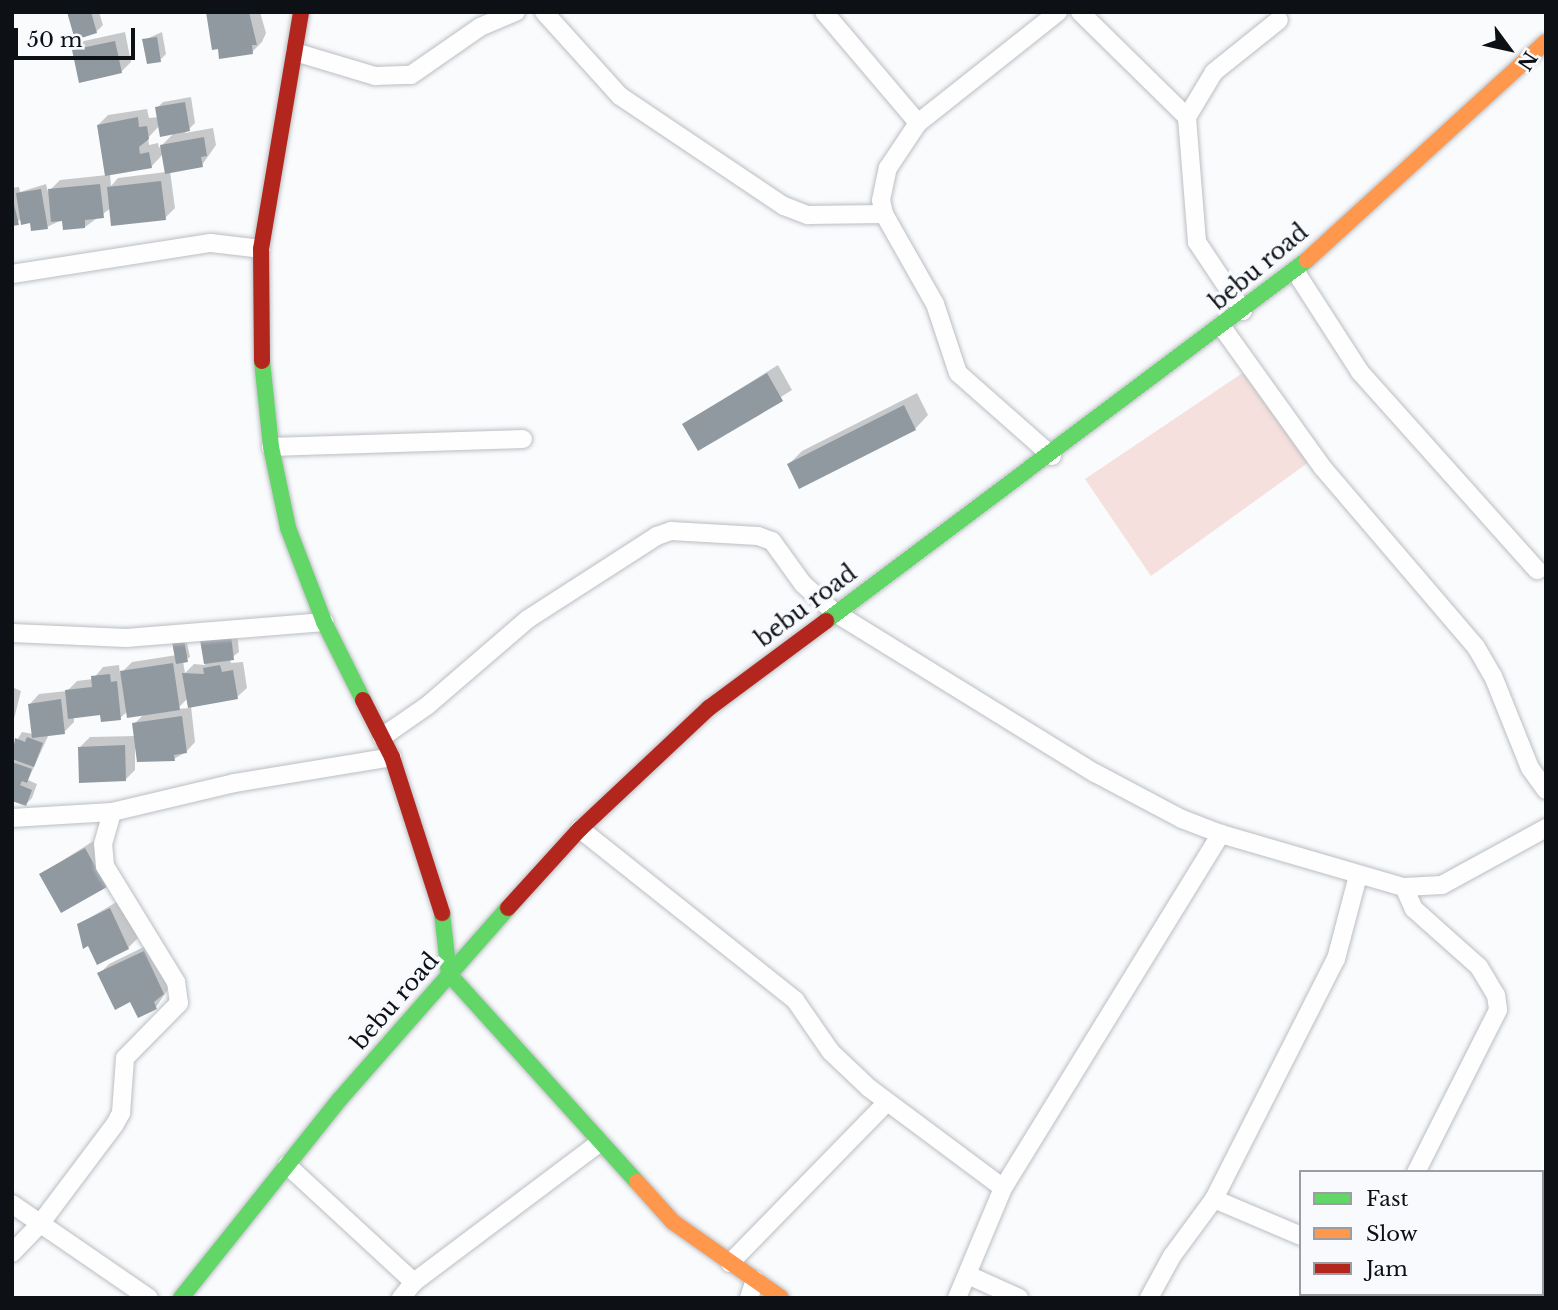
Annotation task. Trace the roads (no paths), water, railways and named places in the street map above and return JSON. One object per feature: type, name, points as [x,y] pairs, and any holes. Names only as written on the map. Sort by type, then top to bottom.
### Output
[{"type":"street","points":[[301,12],[274,151],[261,249],[260,328],[271,447],[288,528],[324,622],[392,757],[438,888],[446,926],[449,974],[673,1222],[730,1264],[752,1289],[781,1298]]},
{"type":"street","points":[[295,52],[376,76],[411,75],[480,27],[516,12]]},
{"type":"street","points":[[544,12],[620,96],[784,206],[808,215],[884,214]]},
{"type":"street","points":[[824,12],[918,122]]},
{"type":"street","points":[[1052,456],[958,373],[935,304],[884,214],[882,186],[888,168],[918,122],[1058,12]]},
{"type":"street","points":[[1080,12],[1121,58],[1187,117]]},
{"type":"street","points":[[1243,311],[1197,242],[1187,117],[1214,72],[1279,20]]},
{"type":"street","name":"bebu road","points":[[181,1298],[286,1165],[449,974],[580,829],[709,708],[834,612],[1052,456],[1295,271],[1546,43]]},
{"type":"street","points":[[12,274],[211,243],[261,249]]},
{"type":"street","points":[[1295,271],[1360,372],[1537,570]]},
{"type":"street","points":[[1222,327],[1323,468],[1469,638],[1493,676],[1510,724],[1546,790]]},
{"type":"street","points":[[271,447],[523,439]]},
{"type":"street","points":[[382,737],[428,705],[528,619],[589,577],[671,531],[758,536],[772,541],[803,584],[834,612],[1095,773],[1182,819],[1221,834],[1404,887],[1442,885],[1546,828]]},
{"type":"street","points":[[12,633],[126,638],[324,622]]},
{"type":"street","points":[[12,818],[112,812],[235,783],[392,757]]},
{"type":"street","points":[[12,1252],[40,1224],[121,1113],[125,1058],[171,1013],[180,993],[105,866],[103,844],[112,812]]},
{"type":"street","points":[[580,829],[795,1000],[831,1052],[887,1102],[1003,1188]]},
{"type":"street","points":[[957,1298],[1003,1188],[1221,834]]},
{"type":"street","points":[[1149,1298],[1172,1255],[1214,1199],[1336,959],[1359,876]]},
{"type":"street","points":[[1404,887],[1415,909],[1479,967],[1496,995],[1498,1010],[1417,1170]]},
{"type":"street","points":[[730,1264],[887,1102]]},
{"type":"street","points":[[401,1298],[414,1282],[599,1143]]},
{"type":"street","points":[[286,1165],[414,1282]]},
{"type":"street","points":[[1214,1199],[1299,1235]]},
{"type":"street","points":[[12,1204],[149,1298]]},
{"type":"street","points":[[968,1275],[1019,1298]]}]
